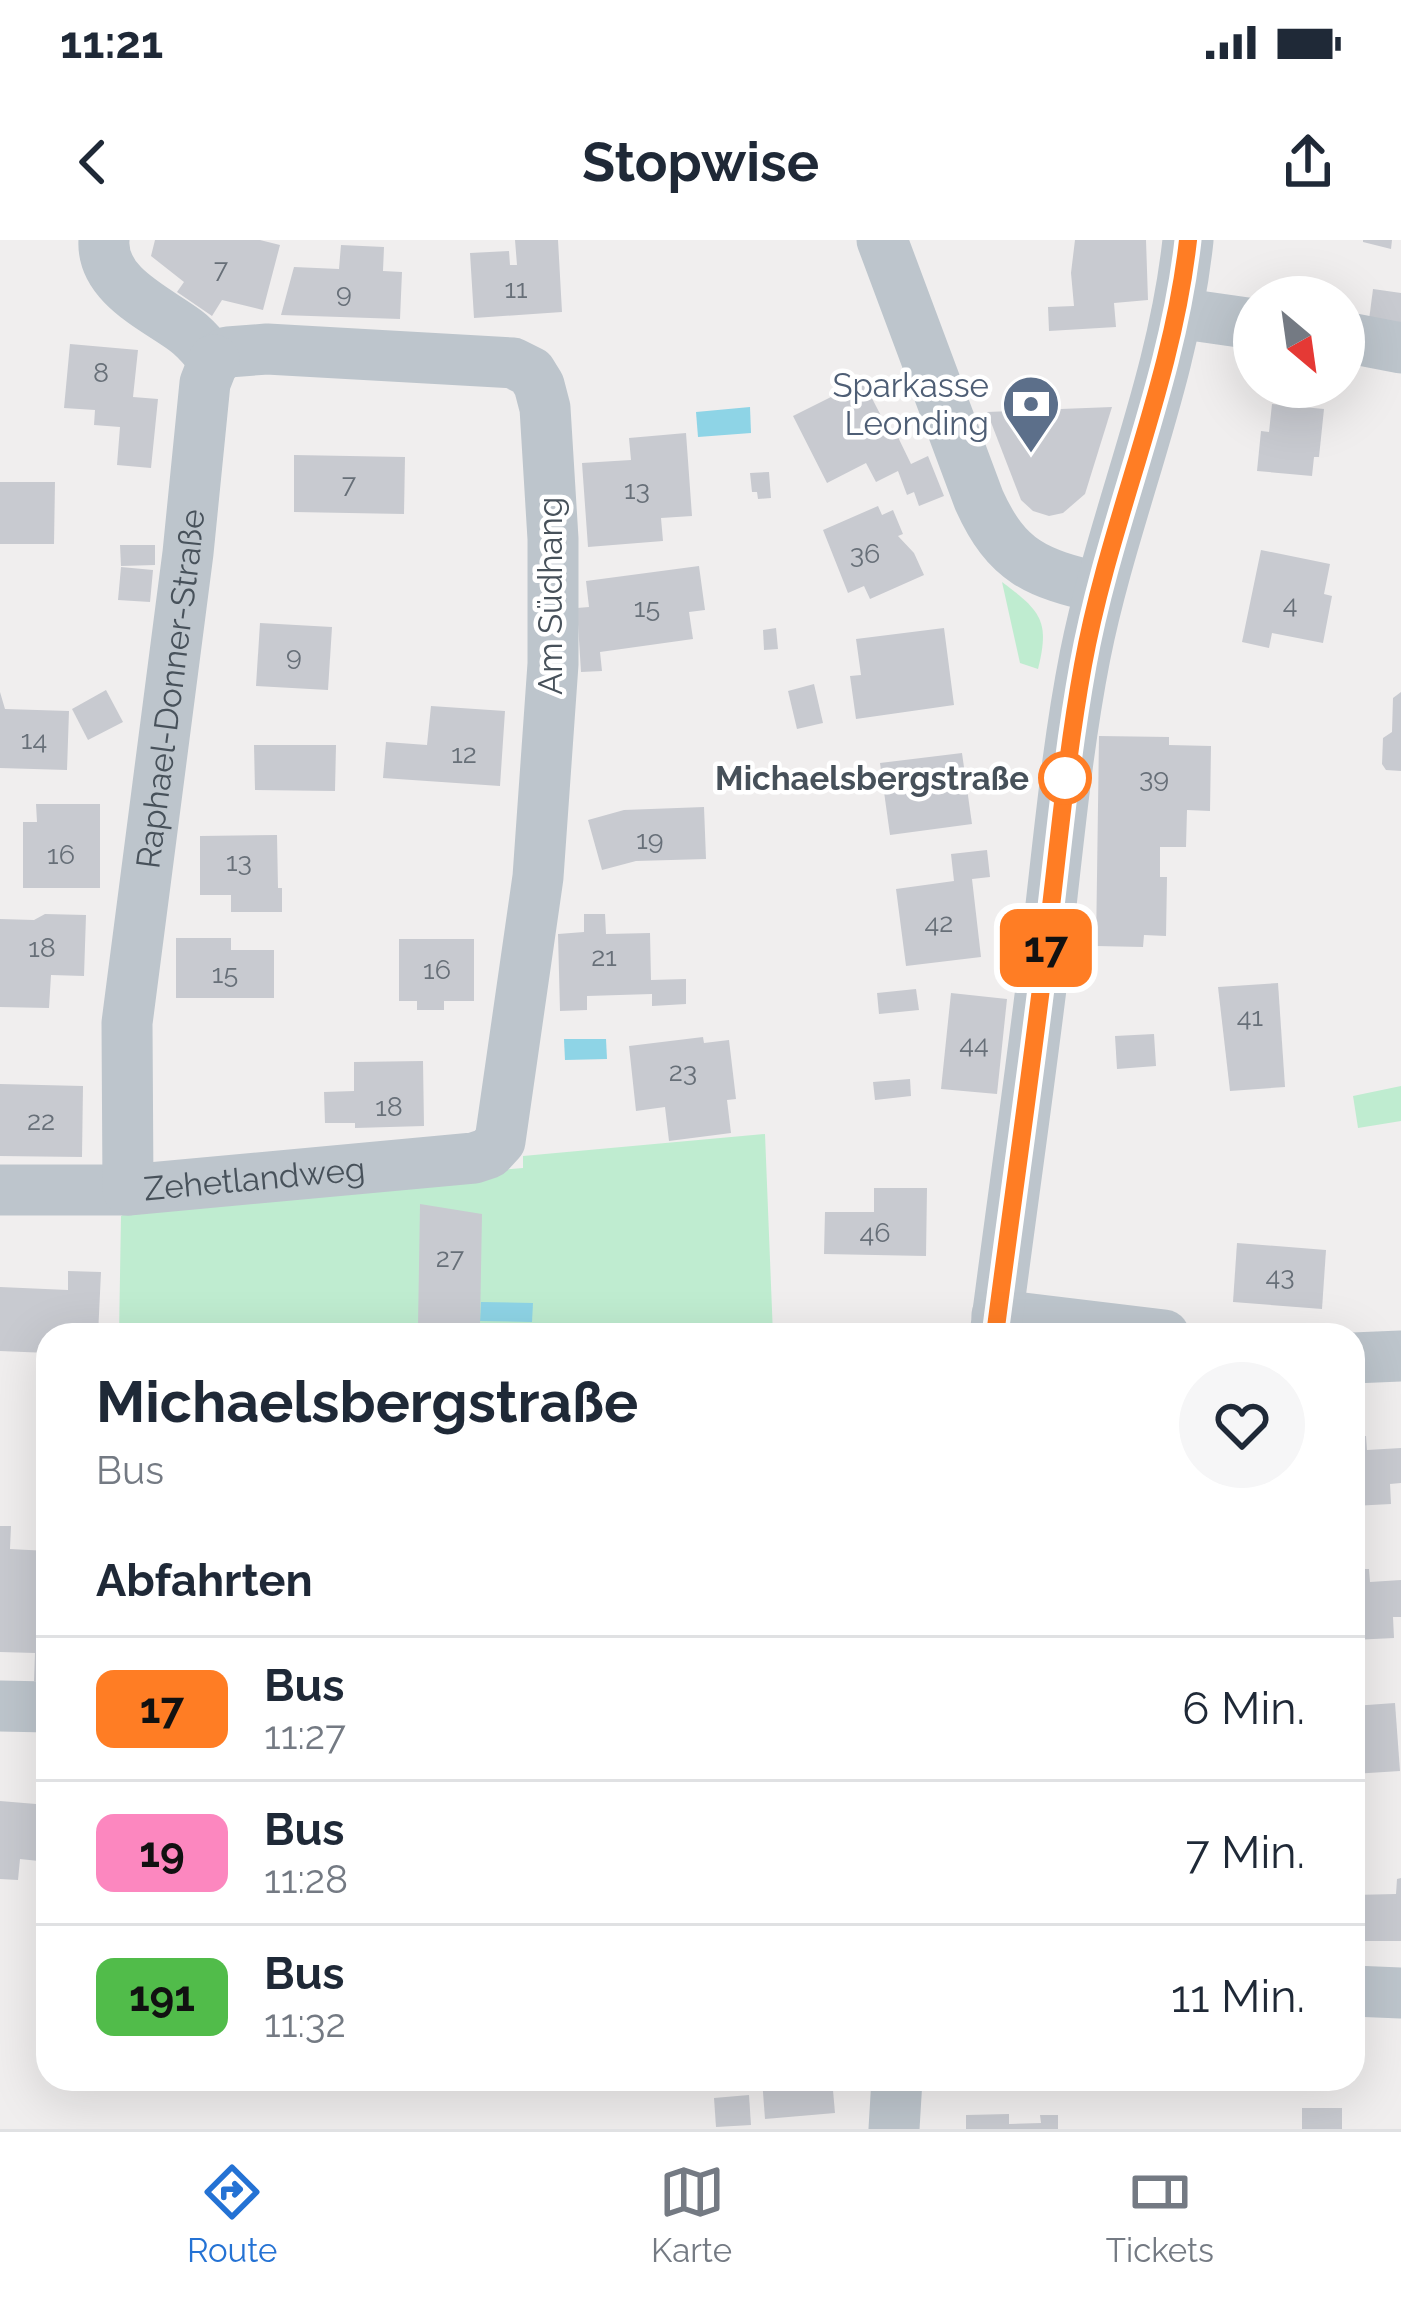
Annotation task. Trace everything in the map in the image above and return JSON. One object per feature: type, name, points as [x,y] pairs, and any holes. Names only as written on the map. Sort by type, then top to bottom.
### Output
[{"type":"street","points":[[104,240],[106,263],[126,289],[192,335],[214,360]]},
{"type":"street","points":[[882,240],[980,500],[999,538],[1031,567],[1100,588]]},
{"type":"street","points":[[1006,1323],[1065,778],[1100,588],[1177,313],[1188,240]]},
{"type":"street","points":[[1177,313],[1233,321]]},
{"type":"street","points":[[1365,341],[1401,348]]},
{"type":"street","name":"Am Südhang","points":[[214,360],[229,352],[267,349],[513,362],[531,372],[539,385],[553,539],[553,664],[538,877],[500,1141]]},
{"type":"street","name":"Raphael-Donner-Straße","points":[[128,1190],[127,1023],[188,553],[205,383],[214,360]]},
{"type":"street","name":"Zehetlandweg","points":[[0,1190],[128,1190],[474,1157],[489,1153],[500,1141]]},
{"type":"street","points":[[1365,1358],[1401,1356]]},
{"type":"street","points":[[0,1706],[36,1708]]},
{"type":"street","points":[[1365,1992],[1401,1993]]},
{"type":"street","points":[[894,2129],[897,2091]]},
{"type":"green space","points":[[1002,582],[1039,618],[1043,639],[1038,669],[1020,663]]},
{"type":"green space","points":[[1401,1086],[1401,1121],[1358,1128],[1353,1096]]},
{"type":"green space","points":[[765,1134],[773,1323],[119,1323],[121,1216],[140,1206],[173,1199],[523,1168],[523,1156]]},
{"type":"water","points":[[750,407],[751,433],[698,437],[696,412]]},
{"type":"water","points":[[564,1039],[606,1039],[607,1059],[565,1060]]},
{"type":"water","points":[[481,1302],[533,1303],[532,1322],[480,1321]]},
{"type":"building","points":[[155,240],[260,240],[280,245],[263,310],[222,300],[212,316],[177,292],[184,282],[151,256]]},
{"type":"building","points":[[515,240],[558,240],[562,312],[474,318],[470,253],[509,251],[510,265],[517,265]]},
{"type":"building","points":[[1075,240],[1146,240],[1148,300],[1114,303],[1116,327],[1049,331],[1048,307],[1074,306]]},
{"type":"building","points":[[1392,240],[1391,249],[1363,242]]},
{"type":"building","points":[[341,245],[384,247],[383,271],[402,272],[400,319],[281,315],[294,267],[339,269]]},
{"type":"building","points":[[1373,289],[1401,293],[1401,324],[1369,320]]},
{"type":"building","points":[[70,344],[138,350],[133,397],[158,399],[151,468],[117,465],[120,427],[94,425],[95,410],[64,408]]},
{"type":"building","points":[[863,381],[911,464],[928,456],[944,496],[919,506],[914,492],[907,495],[898,471],[876,482],[866,463],[827,483],[793,416]]},
{"type":"building","points":[[1112,407],[1085,494],[1063,513],[1049,516],[1033,511],[1021,500],[987,412]]},
{"type":"building","points":[[1272,408],[1324,409],[1312,476],[1257,471],[1261,431],[1269,432]]},
{"type":"building","points":[[686,433],[692,516],[661,518],[663,541],[588,547],[582,463],[631,460],[629,438]]},
{"type":"building","points":[[294,455],[405,457],[404,514],[294,512]]},
{"type":"building","points":[[769,472],[771,498],[758,499],[757,492],[752,492],[750,473]]},
{"type":"building","points":[[0,482],[55,482],[54,544],[0,544]]},
{"type":"building","points":[[878,506],[882,515],[893,510],[903,534],[898,536],[914,553],[924,575],[870,599],[864,586],[848,593],[823,530]]},
{"type":"building","points":[[120,545],[155,545],[155,565],[121,566]]},
{"type":"building","points":[[1261,550],[1330,564],[1324,594],[1332,596],[1323,643],[1272,633],[1269,648],[1242,642]]},
{"type":"building","points":[[699,566],[705,610],[689,612],[693,639],[600,652],[602,671],[581,672],[577,608],[589,607],[586,581]]},
{"type":"building","points":[[121,567],[153,570],[150,602],[118,600]]},
{"type":"building","points":[[260,623],[332,627],[328,690],[256,686]]},
{"type":"building","points":[[776,628],[778,649],[764,650],[763,630]]},
{"type":"building","points":[[944,628],[954,705],[856,719],[850,676],[861,675],[856,639]]},
{"type":"building","points":[[814,684],[823,723],[797,729],[788,691]]},
{"type":"building","points":[[106,690],[123,722],[88,740],[72,709]]},
{"type":"building","points":[[0,692],[5,709],[69,711],[67,770],[0,768]]},
{"type":"building","points":[[1401,692],[1401,771],[1386,770],[1383,738],[1392,732],[1393,698]]},
{"type":"building","points":[[431,706],[505,711],[500,786],[383,778],[386,742],[427,745]]},
{"type":"building","points":[[1099,736],[1169,737],[1169,745],[1211,746],[1210,811],[1187,810],[1186,847],[1160,847],[1160,877],[1167,877],[1166,936],[1144,935],[1143,947],[1096,946]]},
{"type":"building","points":[[254,745],[336,745],[335,791],[255,790]]},
{"type":"building","points":[[962,753],[972,824],[890,835],[880,763]]},
{"type":"building","points":[[36,804],[100,804],[100,888],[23,888],[23,822],[37,822]]},
{"type":"building","points":[[704,807],[706,859],[636,861],[602,870],[588,820],[624,810]]},
{"type":"building","points":[[277,835],[282,912],[231,912],[231,895],[200,895],[200,836]]},
{"type":"building","points":[[987,850],[990,877],[972,879],[981,957],[906,966],[896,889],[954,881],[951,854]]},
{"type":"building","points":[[45,914],[86,915],[84,976],[51,975],[49,1008],[0,1007],[0,919],[34,920]]},
{"type":"building","points":[[584,914],[605,914],[606,934],[650,933],[651,980],[686,979],[686,1004],[652,1006],[652,994],[587,996],[587,1010],[560,1011],[558,934],[584,932]]},
{"type":"building","points":[[176,938],[231,938],[231,950],[274,950],[274,998],[176,998]]},
{"type":"building","points":[[399,939],[474,939],[474,1001],[444,1001],[444,1010],[417,1010],[417,1001],[399,1001]]},
{"type":"building","points":[[1278,983],[1285,1087],[1230,1091],[1218,987]]},
{"type":"building","points":[[916,989],[919,1010],[879,1014],[877,993]]},
{"type":"building","points":[[951,993],[1007,999],[997,1094],[941,1089]]},
{"type":"building","points":[[1154,1034],[1156,1066],[1117,1069],[1115,1036]]},
{"type":"building","points":[[703,1037],[704,1043],[729,1040],[736,1099],[727,1100],[731,1133],[669,1141],[665,1107],[636,1111],[629,1046]]},
{"type":"building","points":[[423,1061],[424,1126],[355,1128],[355,1123],[325,1123],[324,1092],[354,1091],[354,1062]]},
{"type":"building","points":[[910,1079],[911,1096],[875,1100],[873,1082]]},
{"type":"building","points":[[0,1084],[83,1086],[82,1157],[0,1156]]},
{"type":"building","points":[[874,1188],[927,1188],[926,1256],[824,1254],[825,1212],[874,1212]]},
{"type":"building","points":[[420,1204],[482,1214],[480,1323],[418,1323]]},
{"type":"building","points":[[1237,1243],[1326,1250],[1322,1309],[1233,1302]]},
{"type":"building","points":[[68,1271],[101,1272],[99,1323],[36,1323],[36,1352],[0,1351],[0,1287],[68,1290]]},
{"type":"building","points":[[1365,1436],[1367,1450],[1401,1448],[1401,1483],[1390,1484],[1391,1504],[1365,1505]]},
{"type":"building","points":[[0,1526],[11,1526],[10,1549],[36,1550],[36,1681],[35,1653],[0,1652]]},
{"type":"building","points":[[1365,1569],[1369,1569],[1370,1582],[1401,1580],[1401,1617],[1393,1617],[1394,1638],[1365,1639]]},
{"type":"building","points":[[1395,1703],[1400,1771],[1365,1773],[1365,1705]]},
{"type":"building","points":[[0,1801],[36,1804],[36,1861],[20,1859],[18,1880],[0,1879]]},
{"type":"building","points":[[1401,1878],[1401,1941],[1365,1941],[1365,1895],[1396,1894]]},
{"type":"building","points":[[763,2091],[833,2091],[835,2113],[765,2119]]},
{"type":"building","points":[[749,2095],[751,2125],[716,2127],[714,2098]]},
{"type":"building","points":[[1302,2108],[1342,2108],[1342,2129],[1302,2129]]},
{"type":"building","points":[[1009,2114],[1009,2124],[1041,2123],[1040,2115],[1058,2115],[1058,2129],[966,2129],[966,2115]]},
{"type":"bus line","name":"17","points":[[997,1323],[1083,664],[1096,602],[1157,394],[1177,313],[1188,240]]},
{"type":"place","name":"Sparkasse Leonding","points":[[1031,455]]},
{"type":"place","name":"Michaelsbergstraße","points":[[1065,778]]}]
